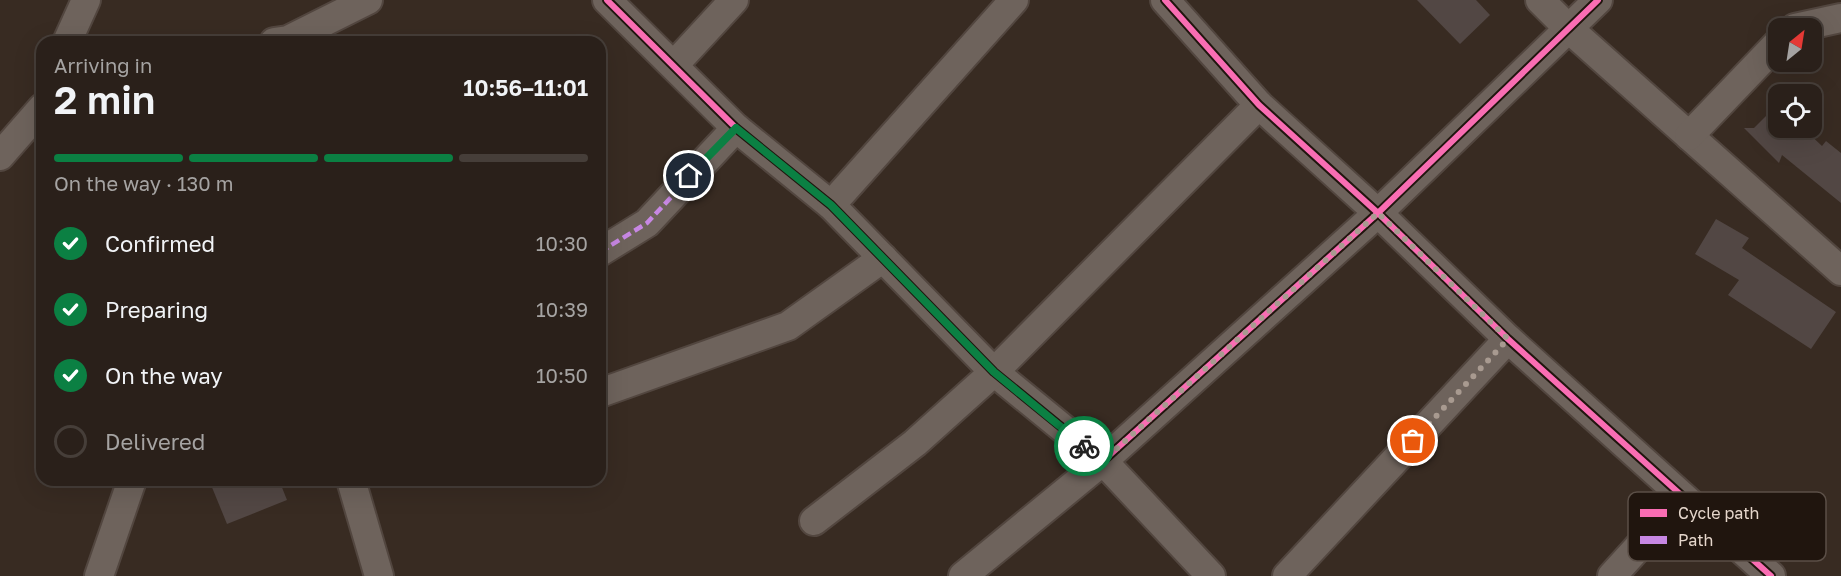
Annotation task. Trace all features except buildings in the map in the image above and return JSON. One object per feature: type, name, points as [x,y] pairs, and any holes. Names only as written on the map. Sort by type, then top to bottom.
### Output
[{"type":"street","points":[[70,36],[86,0]]},
{"type":"street","points":[[293,36],[368,0]]},
{"type":"street","points":[[607,0],[736,128],[831,205],[994,372],[1103,461],[1211,576]]},
{"type":"street","points":[[674,65],[734,0]]},
{"type":"street","points":[[831,205],[1014,0]]},
{"type":"street","points":[[1165,0],[1259,105],[1378,213],[1508,339],[1676,492]]},
{"type":"street","points":[[1540,0],[1568,28],[1841,271]]},
{"type":"street","points":[[963,576],[1103,461],[1378,213],[1598,0]]},
{"type":"street","points":[[1822,22],[1841,18]]},
{"type":"street","points":[[1689,136],[1768,53]]},
{"type":"street","points":[[814,521],[915,443],[994,372],[1259,105]]},
{"type":"street","points":[[0,156],[36,113]]},
{"type":"street","points":[[606,248],[646,223],[736,128]]},
{"type":"street","points":[[606,391],[788,326],[883,258]]},
{"type":"street","points":[[1287,576],[1508,339]]},
{"type":"street","points":[[99,576],[130,486]]},
{"type":"street","points":[[354,486],[379,576]]},
{"type":"street","points":[[1612,576],[1628,558]]},
{"type":"street","points":[[1754,561],[1771,576]]},
{"type":"marked path","points":[[606,248],[647,223],[736,128]]},
{"type":"cycle path","points":[[607,0],[736,128],[831,205],[994,372],[1103,461],[1378,213],[1598,0]]},
{"type":"cycle path","points":[[1165,0],[1259,105],[1378,213],[1508,339],[1678,492]]},
{"type":"cycle path","points":[[1754,561],[1771,576]]},
{"type":"way so far","points":[[1084,446],[1103,461],[1378,213],[1508,339],[1413,441]]},
{"type":"route","points":[[689,176],[736,128],[831,205],[994,372],[1084,446]]}]
